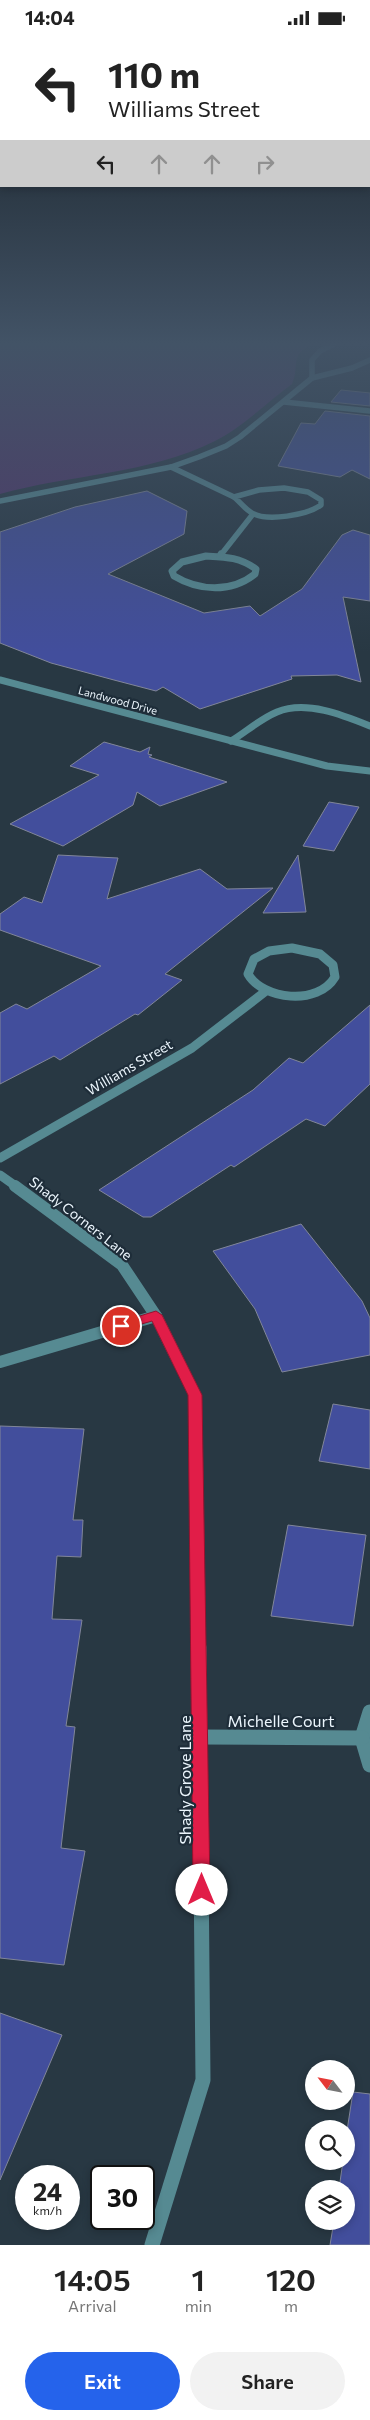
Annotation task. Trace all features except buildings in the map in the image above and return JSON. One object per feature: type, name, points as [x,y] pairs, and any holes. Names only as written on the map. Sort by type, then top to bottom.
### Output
[{"type":"street","points":[[0,501],[171,467],[227,445]]},
{"type":"street","points":[[171,467],[234,497],[253,514],[283,516],[302,514],[321,505],[321,500],[308,492],[284,488],[259,490],[234,497]]},
{"type":"street","points":[[220,556],[253,514]]},
{"type":"street","points":[[206,556],[220,556],[232,557],[251,564],[256,569],[256,574],[243,583],[219,587],[192,585],[174,576],[172,571],[182,561],[206,556]]},
{"type":"street","name":"Landwood Drive","points":[[0,680],[327,766],[370,771]]},
{"type":"street","points":[[231,741],[280,711],[318,710],[370,726]]},
{"type":"street","points":[[278,949],[305,950],[328,959],[334,967],[336,975],[332,983],[324,989],[311,994],[280,995],[266,991],[256,986],[250,979],[247,971],[249,964],[256,957],[266,952],[278,949]]},
{"type":"street","name":"Williams Street","points":[[0,1158],[192,1048],[266,991]]},
{"type":"street","name":"Shady Corners Lane","points":[[0,1175],[122,1265],[156,1315]]},
{"type":"street","points":[[0,1362],[156,1315]]},
{"type":"street","name":"Shady Grove Lane","points":[[152,2245],[203,2080],[201,1737],[195,1395],[156,1315]]},
{"type":"street","points":[[370,1712],[362,1738],[370,1765]]},
{"type":"street","name":"Michelle Court","points":[[201,1737],[362,1738]]},
{"type":"shaded area","points":[[0,445],[205,445],[163,461],[27,487],[0,494]]},
{"type":"route","points":[[121,1326],[156,1315],[195,1395],[202,1890]]}]
